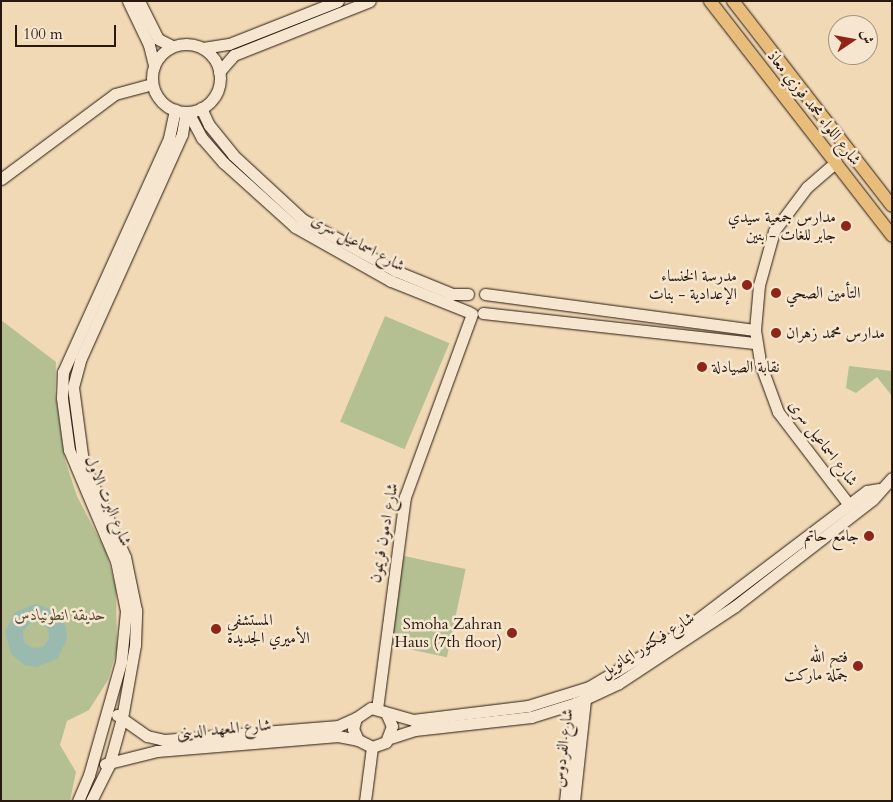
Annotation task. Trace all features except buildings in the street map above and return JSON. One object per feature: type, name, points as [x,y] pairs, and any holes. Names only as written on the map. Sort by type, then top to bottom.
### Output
[{"type":"main road","points":[[128,1],[149,45],[154,65],[152,84],[160,100],[183,112],[201,108],[214,97],[219,72],[234,55],[341,5]]},
{"type":"main road","points":[[139,1],[158,39],[172,46],[193,44],[203,48],[214,58],[219,72]]},
{"type":"main road","points":[[203,48],[229,44],[341,5],[370,1]]},
{"type":"main road","name":"شارع اللواء محمد فوزي معاذ","points":[[710,1],[892,236]]},
{"type":"main road","name":"شارع اللواء محمد فوزي معاذ","points":[[733,1],[892,206]]},
{"type":"main road","points":[[154,65],[172,46]]},
{"type":"main road","points":[[1,179],[115,94],[152,84]]},
{"type":"main road","name":"شارع اسماعيل سرى","points":[[201,108],[212,129],[255,178],[324,240]]},
{"type":"main road","name":"شارع اسماعيل سرى","points":[[183,112],[202,138],[246,186],[324,240],[394,276],[475,313],[694,338],[756,342]]},
{"type":"main road","name":"شارع البرت الاول","points":[[78,801],[93,762],[124,645],[124,594],[116,560],[73,464],[62,385],[68,360],[169,138],[183,112]]},
{"type":"main road","name":"شارع البرت الاول","points":[[91,801],[109,765],[122,718],[135,645],[134,593],[125,556],[83,462],[73,388],[81,358],[182,134],[183,112]]},
{"type":"main road","name":"شارع اسماعيل سرى","points":[[836,162],[795,202],[774,231],[759,285],[755,330],[756,342],[778,412],[849,505]]},
{"type":"main road","name":"شارع اسماعيل سرى","points":[[427,290],[452,294],[468,294]]},
{"type":"main road","points":[[486,294],[489,304],[475,313],[464,303],[468,294],[476,290],[486,294],[755,330]]},
{"type":"main road","name":"شارع ادمون فريمون","points":[[377,709],[405,497],[475,313]]},
{"type":"main road","points":[[694,338],[696,323]]},
{"type":"main road","name":"شارع فيكتور ايمانويل","points":[[387,715],[413,720],[581,702],[637,673],[702,631],[873,499],[878,489],[892,478]]},
{"type":"main road","name":"شارع فيكتور ايمانويل","points":[[390,738],[415,730],[505,721],[562,703],[616,674],[677,635],[867,491],[878,489]]},
{"type":"main road","name":"شارع الفردوس","points":[[565,801],[581,702]]},
{"type":"main road","name":"شارع الفردوس","points":[[574,801],[581,702]]},
{"type":"main road","name":"شارع المعهد الدينى","points":[[108,709],[147,736],[164,740],[338,726],[356,718]]},
{"type":"main road","points":[[377,709],[387,715],[392,726],[390,738],[372,747],[358,740],[353,729],[356,718],[365,710],[377,709]]},
{"type":"main road","points":[[143,754],[147,736]]},
{"type":"main road","name":"شارع المعهد الدينى","points":[[93,762],[109,765],[143,754],[338,736],[358,740]]},
{"type":"main road","points":[[365,801],[372,747]]},
{"type":"green space","points":[[385,316],[449,343],[405,449],[340,422]]},
{"type":"green space","name":"حديقة انطونيادس","points":[[1,320],[56,362],[55,391],[65,460],[77,496],[106,552],[116,589],[117,649],[108,680],[89,710],[67,721],[60,745],[76,772],[70,801],[1,801]]},
{"type":"green space","points":[[849,366],[892,371],[892,396],[877,377],[856,393],[846,388]]},
{"type":"green space","points":[[404,556],[466,569],[447,657],[385,644]]},
{"type":"water","points":[[36,604],[57,612],[66,627],[67,639],[57,659],[36,667],[24,665],[11,654],[5,632],[15,612]],"holes":[[[40,622],[48,629],[49,639],[43,647],[32,648],[24,642],[23,631],[30,623]]]},
{"type":"place","name":"مدارس جمعية سيدي جابر للغات - بنين","points":[[846,226]]},
{"type":"place","name":"مدرسة الخنساء الإعدادية - بنات","points":[[747,285]]},
{"type":"place","name":"التأمين الصحي","points":[[776,293]]},
{"type":"place","name":"مدارس محمد زهران","points":[[776,333]]},
{"type":"place","name":"نقابة الصيادلة","points":[[702,367]]},
{"type":"place","name":"جامع حاتم","points":[[869,536]]},
{"type":"place","name":"المستشفى الأميري الجديدة","points":[[216,629]]},
{"type":"place","name":"Smoha Zahran Haus (7th floor)","points":[[512,633]]},
{"type":"place","name":"فتح الله جملة ماركت","points":[[858,666]]}]
